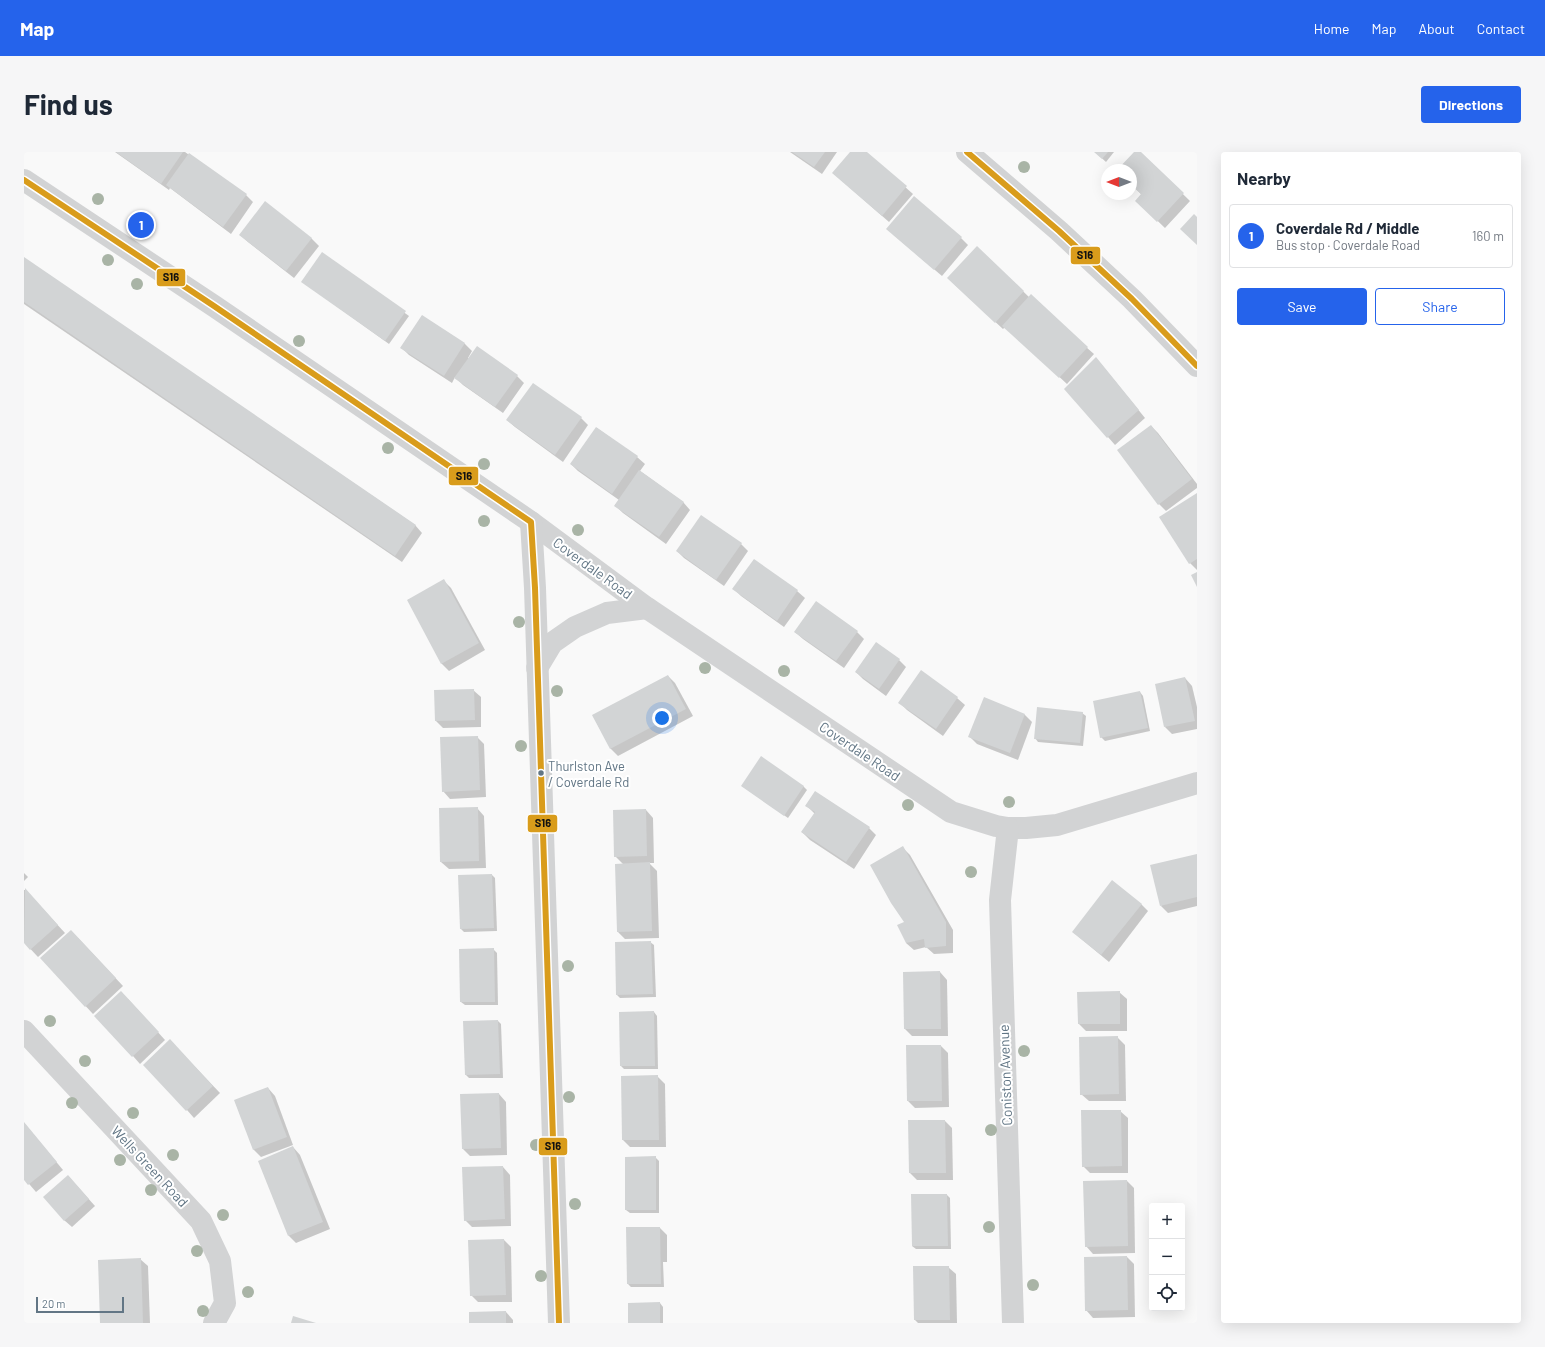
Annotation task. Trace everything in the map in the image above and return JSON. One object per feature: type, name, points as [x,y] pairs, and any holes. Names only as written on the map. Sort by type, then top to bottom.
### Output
[{"type":"street","points":[[967,152],[1059,231],[1121,289],[1197,366]]},
{"type":"street","name":"Coverdale Road","points":[[24,180],[207,301],[531,522],[647,608],[951,812],[996,826],[1008,828],[1057,825],[1197,783]]},
{"type":"street","points":[[531,522],[535,588],[559,1323]]},
{"type":"street","points":[[537,668],[552,644],[575,627],[607,614],[647,608]]},
{"type":"street","name":"Coniston Avenue","points":[[1008,828],[1000,900],[1013,1323]]},
{"type":"street","name":"Wells Green Road","points":[[24,1031],[201,1221],[220,1261],[225,1303],[214,1323]]},
{"type":"building","points":[[116,152],[183,152],[161,184]]},
{"type":"building","points":[[792,152],[825,152],[814,167]]},
{"type":"building","points":[[850,152],[867,152],[907,186],[882,216],[832,173]]},
{"type":"building","points":[[1094,152],[1108,152],[1102,159]]},
{"type":"building","points":[[1134,152],[1141,152],[1184,193],[1157,222],[1135,201],[1141,194],[1137,190],[1137,164],[1123,164]]},
{"type":"building","points":[[189,153],[247,194],[223,227],[166,185]]},
{"type":"building","points":[[914,196],[962,237],[934,270],[886,229]]},
{"type":"building","points":[[265,201],[312,238],[286,271],[239,235]]},
{"type":"building","points":[[1194,214],[1197,217],[1197,245],[1180,229]]},
{"type":"building","points":[[977,246],[1024,291],[995,323],[947,278]]},
{"type":"building","points":[[322,252],[406,311],[385,341],[301,282]]},
{"type":"building","points":[[24,257],[416,525],[395,556],[24,302]]},
{"type":"building","points":[[1031,294],[1088,347],[1059,378],[1002,326]]},
{"type":"building","points":[[422,315],[465,343],[444,376],[400,348]]},
{"type":"building","points":[[477,346],[518,375],[495,407],[454,378]]},
{"type":"building","points":[[1096,357],[1139,410],[1107,438],[1064,389]]},
{"type":"building","points":[[533,383],[582,417],[555,455],[506,420]]},
{"type":"building","points":[[1151,425],[1192,479],[1158,505],[1117,450]]},
{"type":"building","points":[[596,427],[638,456],[612,494],[570,464]]},
{"type":"building","points":[[639,470],[684,502],[659,537],[614,506]]},
{"type":"building","points":[[1197,493],[1197,559],[1189,564],[1159,517]]},
{"type":"building","points":[[701,515],[742,543],[716,580],[676,551]]},
{"type":"building","points":[[754,559],[798,590],[777,621],[732,589]]},
{"type":"building","points":[[1197,572],[1197,587],[1191,575]]},
{"type":"building","points":[[444,579],[479,643],[441,664],[407,600]]},
{"type":"building","points":[[816,601],[858,631],[836,661],[794,632]]},
{"type":"building","points":[[876,642],[900,659],[879,689],[855,672]]},
{"type":"building","points":[[921,670],[958,697],[936,729],[898,703]]},
{"type":"building","points":[[668,675],[686,709],[610,749],[592,715]]},
{"type":"building","points":[[1185,677],[1195,721],[1164,727],[1155,684]]},
{"type":"building","points":[[474,689],[475,720],[435,721],[434,690]]},
{"type":"building","points":[[1140,691],[1148,728],[1100,738],[1093,701]]},
{"type":"building","points":[[984,697],[1025,714],[1010,753],[968,737]]},
{"type":"building","points":[[1037,707],[1083,712],[1080,743],[1034,739]]},
{"type":"building","points":[[478,736],[480,790],[442,792],[440,737]]},
{"type":"building","points":[[761,756],[804,786],[784,816],[741,786]]},
{"type":"building","points":[[815,791],[870,827],[846,862],[801,832],[815,812],[805,806]]},
{"type":"building","points":[[478,807],[479,861],[440,862],[439,808]]},
{"type":"building","points":[[646,809],[647,856],[614,857],[613,810]]},
{"type":"building","points":[[903,846],[946,922],[946,946],[925,948],[924,939],[906,943],[897,925],[904,922],[891,903],[870,865]]},
{"type":"building","points":[[1197,854],[1197,897],[1160,906],[1150,865]]},
{"type":"building","points":[[650,862],[652,931],[617,932],[615,864]]},
{"type":"building","points":[[492,874],[494,928],[460,929],[458,875]]},
{"type":"building","points":[[1112,880],[1142,904],[1101,955],[1072,932]]},
{"type":"building","points":[[25,888],[58,925],[30,950],[24,943]]},
{"type":"building","points":[[71,930],[116,978],[85,1007],[40,958]]},
{"type":"building","points":[[651,941],[653,994],[616,995],[615,942]]},
{"type":"building","points":[[494,948],[495,1002],[460,1002],[459,949]]},
{"type":"building","points":[[940,971],[941,1029],[904,1029],[903,972]]},
{"type":"building","points":[[121,991],[159,1032],[132,1057],[94,1016]]},
{"type":"building","points":[[1120,991],[1120,1024],[1078,1024],[1077,992]]},
{"type":"building","points":[[654,1011],[655,1066],[620,1066],[619,1012]]},
{"type":"building","points":[[498,1020],[500,1074],[465,1075],[463,1021]]},
{"type":"building","points":[[1118,1036],[1119,1094],[1080,1095],[1079,1037]]},
{"type":"building","points":[[170,1039],[213,1086],[186,1111],[143,1065]]},
{"type":"building","points":[[906,1045],[941,1045],[942,1101],[907,1101]]},
{"type":"building","points":[[658,1075],[659,1140],[622,1140],[621,1076]]},
{"type":"building","points":[[268,1087],[287,1137],[253,1150],[234,1100]]},
{"type":"building","points":[[499,1093],[501,1148],[462,1149],[460,1094]]},
{"type":"building","points":[[1081,1110],[1121,1110],[1122,1166],[1082,1167]]},
{"type":"building","points":[[908,1120],[945,1120],[946,1173],[909,1173]]},
{"type":"building","points":[[24,1122],[57,1162],[28,1185],[24,1180]]},
{"type":"building","points":[[293,1146],[323,1222],[288,1236],[258,1161]]},
{"type":"building","points":[[656,1156],[656,1210],[625,1210],[625,1157]]},
{"type":"building","points":[[503,1166],[505,1219],[464,1221],[462,1167]]},
{"type":"building","points":[[68,1175],[89,1199],[64,1221],[43,1197]]},
{"type":"building","points":[[1127,1180],[1128,1246],[1085,1247],[1083,1181]]},
{"type":"building","points":[[911,1194],[947,1194],[948,1246],[912,1246]]},
{"type":"building","points":[[626,1227],[660,1227],[661,1284],[627,1284]]},
{"type":"building","points":[[504,1239],[506,1295],[470,1296],[468,1240]]},
{"type":"building","points":[[1127,1256],[1128,1310],[1085,1311],[1084,1257]]},
{"type":"building","points":[[141,1258],[143,1323],[100,1323],[98,1260]]},
{"type":"building","points":[[913,1266],[949,1266],[950,1320],[914,1320]]},
{"type":"building","points":[[660,1302],[660,1323],[628,1323],[628,1303]]},
{"type":"building","points":[[506,1311],[506,1323],[469,1323],[469,1312]]},
{"type":"building","points":[[293,1316],[316,1323],[291,1323]]},
{"type":"transit line","name":"S16","points":[[967,152],[1059,231],[1132,299],[1197,366]]},
{"type":"transit line","name":"S16","points":[[24,180],[214,306],[531,522],[535,588],[559,1323]]},
{"type":"place","name":"Coverdale Rd / Middle","points":[[141,225]]},
{"type":"place","name":"Thurlston Ave / Coverdale Rd","points":[[541,773]]}]
